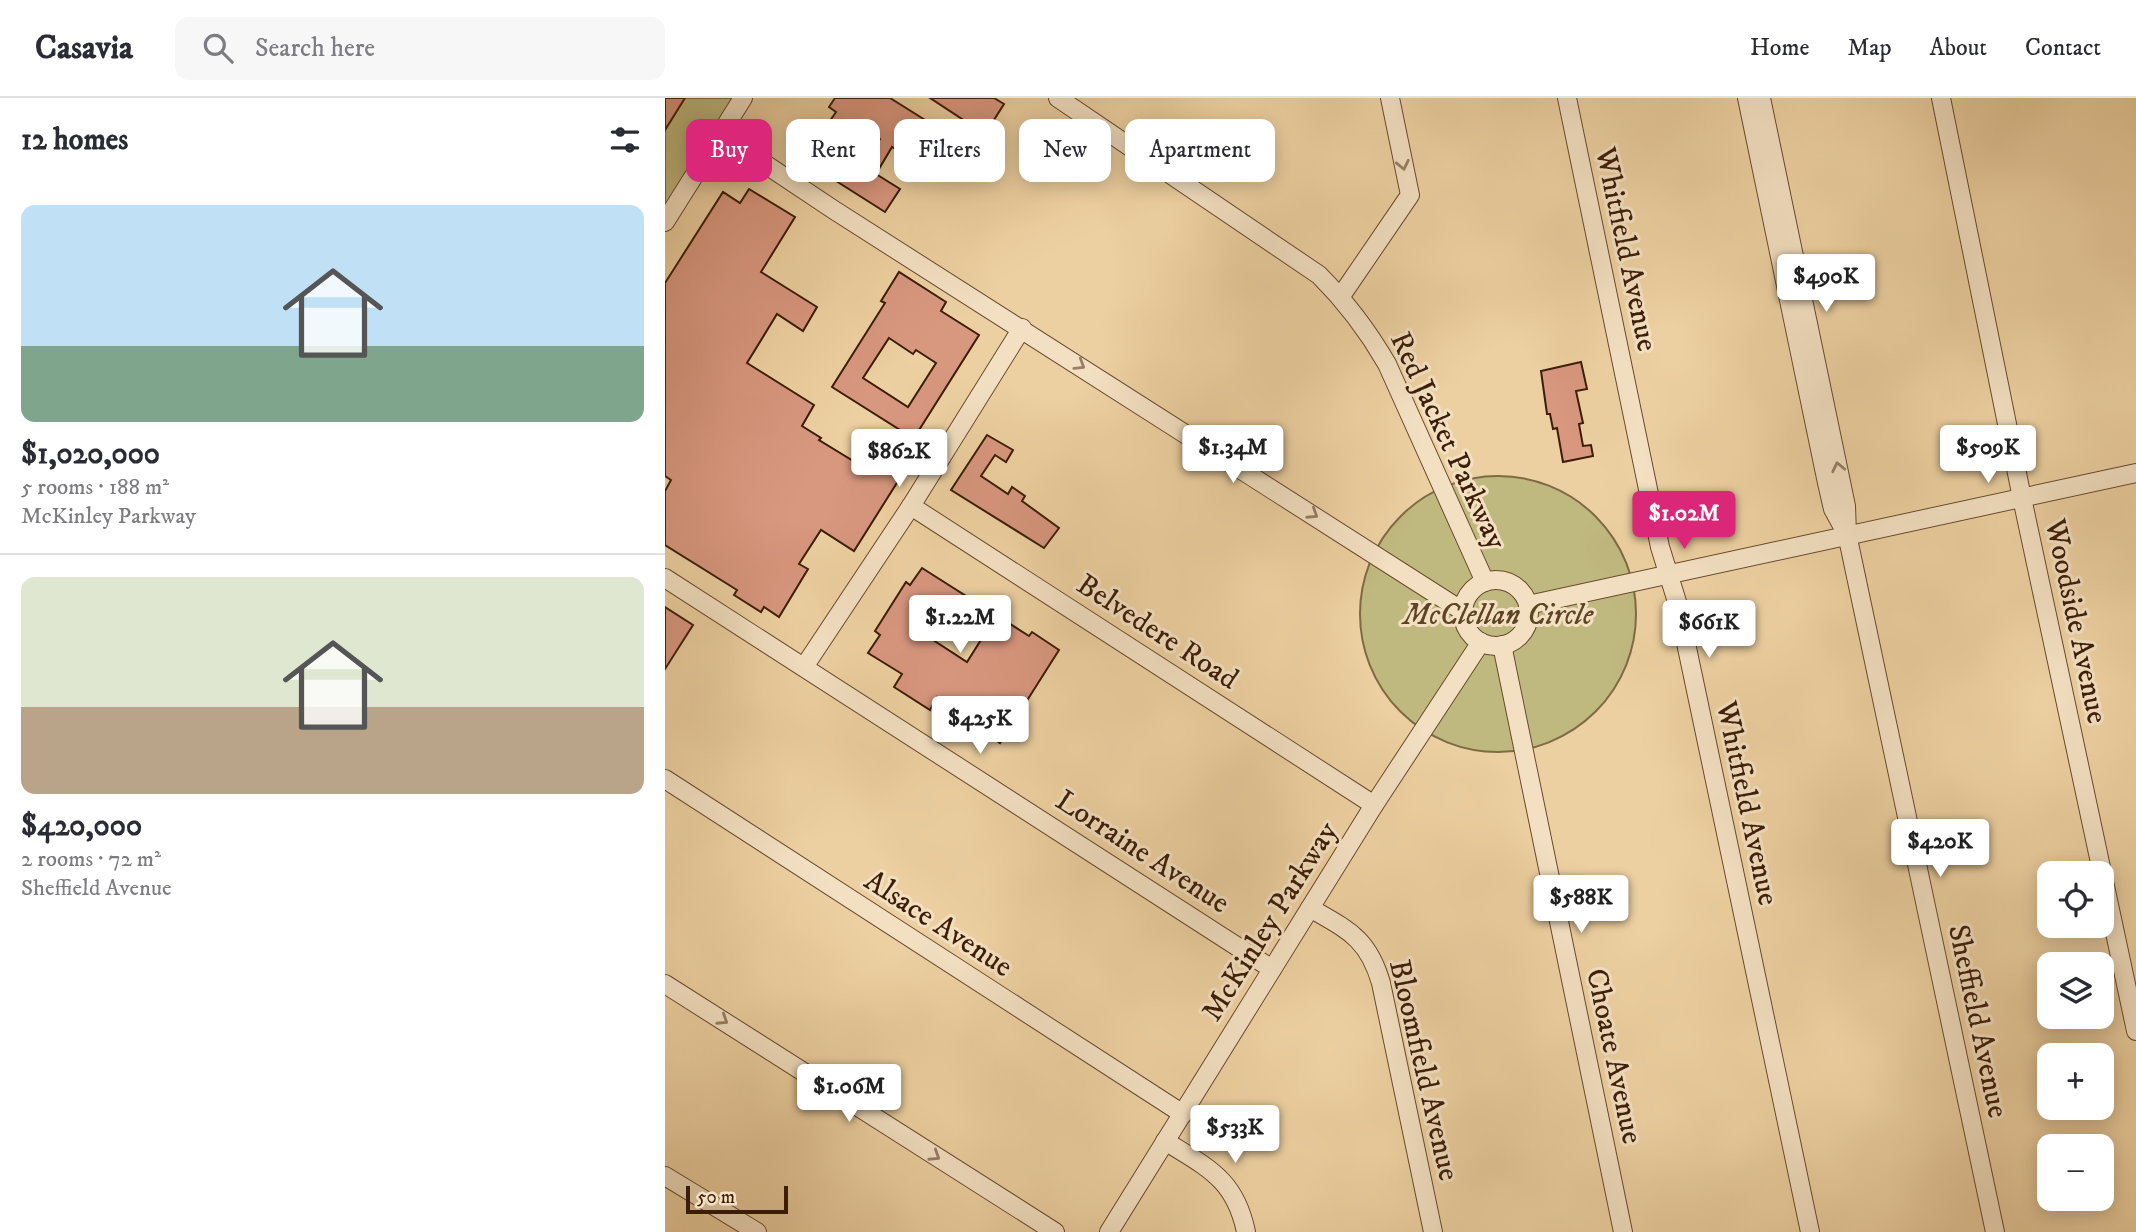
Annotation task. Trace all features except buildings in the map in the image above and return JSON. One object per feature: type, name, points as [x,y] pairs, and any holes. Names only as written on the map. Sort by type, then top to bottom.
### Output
[{"type":"street","points":[[730,119],[743,98]]},
{"type":"street","name":"Red Jacket Parkway","points":[[1058,98],[1319,275],[1341,296],[1387,364],[1485,582]]},
{"type":"street","points":[[1341,296],[1409,195],[1389,98]]},
{"type":"street","name":"Whitfield Avenue","points":[[1567,98],[1660,547],[1678,605],[1810,1232]]},
{"type":"street","points":[[1754,100],[1779,98]]},
{"type":"street","name":"Woodside Avenue","points":[[1941,98],[2022,498],[2136,1031]]},
{"type":"street","name":"Sheffield Avenue","points":[[1754,100],[1797,305],[1833,509],[1847,534],[1995,1232]]},
{"type":"street","points":[[772,169],[1464,611]]},
{"type":"street","points":[[665,222],[690,182]]},
{"type":"street","points":[[804,667],[911,506],[1022,328]]},
{"type":"street","points":[[1528,605],[2136,473]]},
{"type":"street","name":"Belvedere Road","points":[[911,506],[1374,804]]},
{"type":"street","name":"Lorraine Avenue","points":[[665,578],[1272,969]]},
{"type":"street","points":[[1499,580],[1510,583],[1523,594],[1528,605],[1529,616],[1523,631],[1513,641],[1502,645],[1481,642],[1470,632],[1465,622],[1464,611],[1471,592],[1485,582],[1499,580]]},
{"type":"street","name":"McKinley Parkway","points":[[1109,1232],[1374,804],[1481,642]]},
{"type":"street","name":"Choate Avenue","points":[[1502,645],[1623,1232]]},
{"type":"street","name":"Alsace Avenue","points":[[665,779],[1183,1114]]},
{"type":"street","name":"Bloomfield Avenue","points":[[1310,908],[1352,933],[1372,957],[1386,1005],[1433,1232]]},
{"type":"street","points":[[665,984],[1055,1232]]},
{"type":"street","points":[[1165,1141],[1223,1180],[1236,1198],[1246,1232]]},
{"type":"street","points":[[665,1177],[757,1232]]},
{"type":"green space","points":[[665,98],[735,98],[722,119],[686,119],[686,175],[665,208]]},
{"type":"green space","name":"McClellan Circle","points":[[1498,476],[1525,479],[1551,487],[1575,500],[1595,517],[1612,537],[1625,561],[1633,587],[1636,614],[1633,641],[1625,667],[1612,691],[1595,711],[1575,728],[1551,741],[1525,749],[1498,752],[1471,749],[1445,741],[1421,728],[1401,711],[1384,691],[1371,667],[1363,641],[1360,614],[1363,587],[1371,561],[1384,537],[1401,517],[1421,500],[1445,487],[1471,479]]}]
